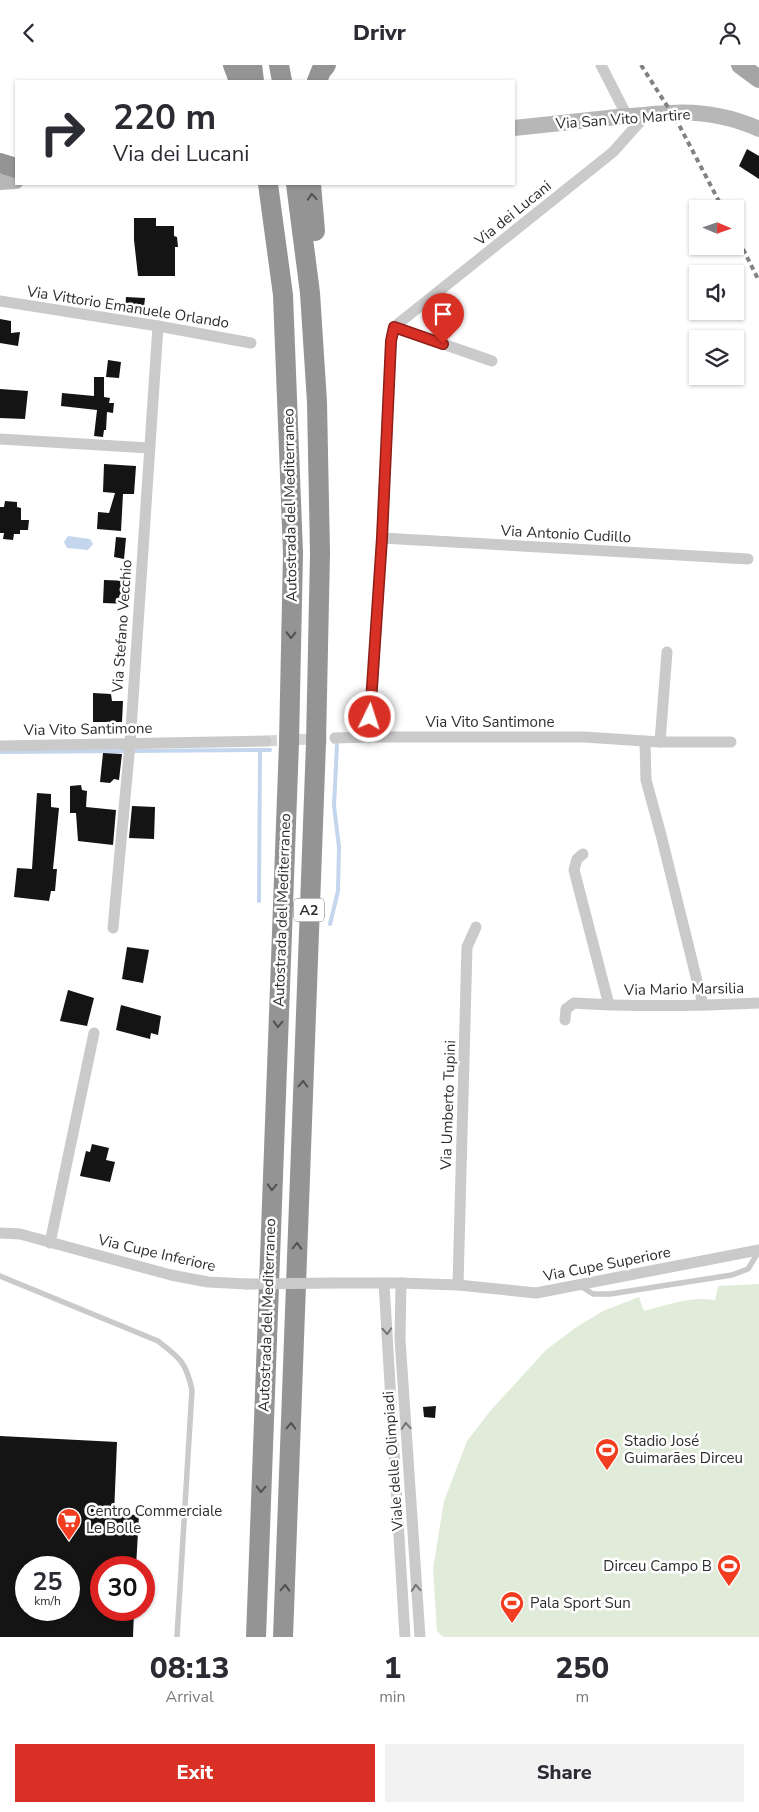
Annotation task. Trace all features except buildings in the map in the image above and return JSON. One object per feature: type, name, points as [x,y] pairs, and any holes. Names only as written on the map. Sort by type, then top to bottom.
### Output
[{"type":"highway","points":[[233,65],[239,80]]},
{"type":"highway","points":[[252,65],[254,80]]},
{"type":"highway","points":[[279,65],[282,80]]},
{"type":"highway","points":[[317,80],[326,65]]},
{"type":"highway","points":[[0,163],[15,168]]},
{"type":"highway","name":"Autostrada del Mediterraneo","points":[[256,1637],[294,553],[283,295],[265,185]]},
{"type":"highway","name":"Autostrada del Mediterraneo","points":[[283,1637],[316,743],[320,553],[317,402],[310,293],[296,185]]},
{"type":"highway","points":[[311,185],[325,350],[317,402]]},
{"type":"main road","points":[[740,65],[759,79]]},
{"type":"street","points":[[600,65],[627,116]]},
{"type":"street","name":"Via San Vito Martire","points":[[515,128],[670,113],[702,114],[741,121],[759,129]]},
{"type":"street","name":"Via dei Lucani","points":[[394,327],[613,151],[646,116]]},
{"type":"street","points":[[0,183],[15,181]]},
{"type":"street","name":"Via Vittorio Emanuele Orlando","points":[[0,301],[251,343]]},
{"type":"street","name":"Via Stefano Vecchio","points":[[113,928],[130,744],[158,327]]},
{"type":"street","points":[[369,737],[382,538],[391,341],[394,327],[492,361]]},
{"type":"street","points":[[0,439],[149,449]]},
{"type":"street","name":"Via Antonio Cudillo","points":[[382,538],[748,559]]},
{"type":"street","points":[[660,741],[667,652]]},
{"type":"street","name":"Via Vito Santimone","points":[[335,739],[369,737],[584,737],[645,741],[731,742]]},
{"type":"street","name":"Via Vito Santimone","points":[[0,746],[266,741]]},
{"type":"street","points":[[645,741],[646,780],[703,1005]]},
{"type":"street","name":"Via Mario Marsilia","points":[[583,854],[578,859],[574,870],[609,1005]]},
{"type":"street","name":"Via Umberto Tupini","points":[[458,1285],[467,947],[476,927]]},
{"type":"street","name":"Via Mario Marsilia","points":[[565,1020],[566,1009],[574,1003],[703,1005],[759,1003]]},
{"type":"street","points":[[50,1243],[94,1033]]},
{"type":"street","name":"Via Cupe Inferiore","points":[[0,1233],[20,1234],[171,1275],[208,1283],[247,1285],[401,1283]]},
{"type":"street","name":"Via Cupe Superiore","points":[[401,1283],[458,1285],[536,1293],[759,1251]]},
{"type":"street","name":"Viale delle Olimpiadi","points":[[384,1283],[383,1359],[405,1637]]},
{"type":"street","name":"Viale delle Olimpiadi","points":[[401,1283],[400,1339],[420,1637]]},
{"type":"lane","points":[[579,1285],[593,1294],[610,1294],[732,1275],[748,1269],[759,1251]]},
{"type":"lane","points":[[0,1276],[158,1341],[176,1355],[188,1371],[192,1390],[177,1637]]},
{"type":"green space","name":"Stadio José Guimarães Dirceu","points":[[759,1284],[759,1637],[443,1637],[437,1631],[433,1569],[444,1501],[467,1441],[491,1410],[546,1350],[575,1328],[603,1311],[639,1297],[644,1311],[688,1300],[715,1300],[718,1286]]},
{"type":"water","points":[[68,536],[90,539],[93,544],[88,550],[67,548],[64,542]]},
{"type":"waterway","points":[[330,924],[338,891],[339,847],[334,806],[337,745]]},
{"type":"waterway","points":[[0,752],[270,750]]},
{"type":"waterway","points":[[259,901],[260,751]]},
{"type":"tunnel","points":[[266,741],[335,738]]},
{"type":"railway","points":[[641,65],[678,123],[718,200]]},
{"type":"railway","points":[[744,251],[759,281]]},
{"type":"place","name":"Stadio José Guimarães Dirceu","points":[[607,1471]]},
{"type":"place","name":"Centro Commerciale Le Bolle","points":[[69,1541]]},
{"type":"place","name":"Dirceu Campo B","points":[[729,1587]]},
{"type":"place","name":"Pala Sport Sun","points":[[512,1624]]},
{"type":"route","points":[[370,717],[382,538],[391,341],[394,327],[443,344]]}]
